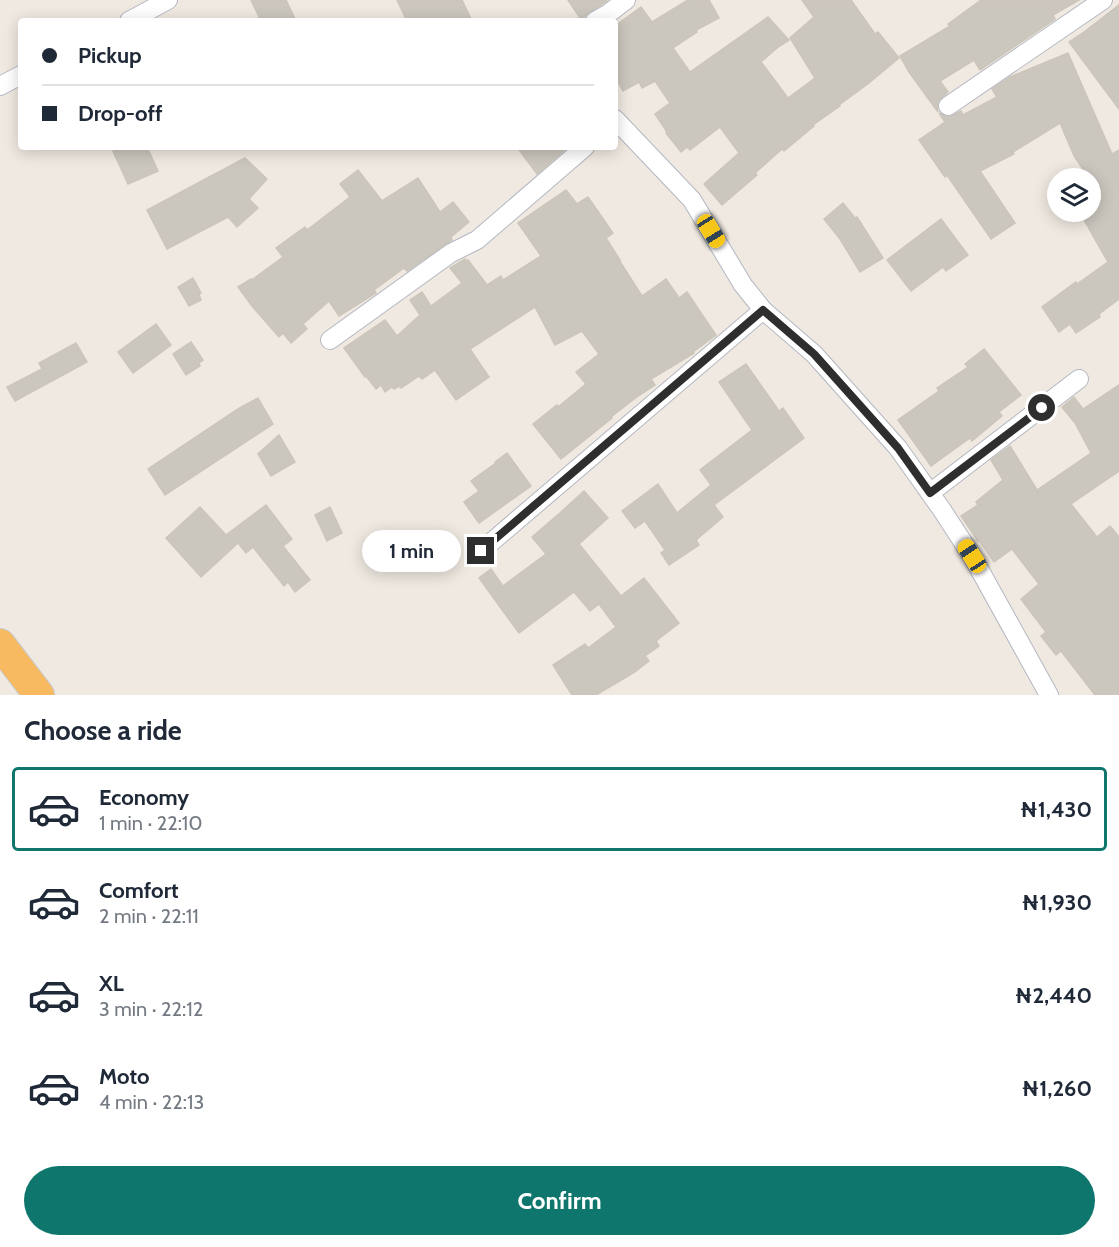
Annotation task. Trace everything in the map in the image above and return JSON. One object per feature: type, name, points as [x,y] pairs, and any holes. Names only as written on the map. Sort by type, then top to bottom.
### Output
[{"type":"highway","points":[[0,644],[39,695]]},
{"type":"street","points":[[135,18],[168,0]]},
{"type":"street","points":[[600,18],[626,0]]},
{"type":"street","points":[[948,106],[1102,0]]},
{"type":"street","points":[[0,86],[18,77]]},
{"type":"street","points":[[618,122],[692,200],[743,285],[763,310],[814,354],[898,448],[972,556],[1049,695]]},
{"type":"street","points":[[330,340],[451,253],[477,240],[582,150]]},
{"type":"street","points":[[481,551],[763,310]]},
{"type":"street","points":[[930,493],[1079,380]]},
{"type":"building","points":[[251,0],[286,0],[295,18],[260,18]]},
{"type":"building","points":[[397,0],[462,0],[471,18],[406,18]]},
{"type":"building","points":[[568,0],[607,1],[589,12],[585,18],[580,18]]},
{"type":"building","points":[[688,0],[709,0],[719,18],[696,30],[697,32],[673,48],[690,72],[768,17],[789,40],[761,62],[788,98],[815,78],[790,38],[814,17],[802,0],[851,0],[875,34],[878,32],[899,58],[813,125],[784,151],[782,149],[755,173],[757,175],[722,205],[704,184],[739,153],[720,127],[690,150],[687,147],[681,152],[655,114],[670,103],[655,81],[642,88],[639,82],[623,91],[618,82],[618,24],[641,7],[652,22]]},
{"type":"building","points":[[981,0],[1079,0],[1053,15],[1055,19],[980,70],[974,60],[940,81],[948,92],[938,101],[938,112],[900,56],[950,26],[948,24]]},
{"type":"building","points":[[1119,5],[1119,109],[1069,42]]},
{"type":"building","points":[[1068,53],[1112,154],[1119,150],[1119,299],[1099,314],[1100,317],[1076,333],[1070,324],[1059,332],[1042,307],[1108,262],[1085,222],[1101,222],[1101,200],[1103,199],[1101,196],[1101,168],[1082,168],[1074,156],[1060,123],[1013,152],[1014,154],[980,171],[1015,223],[991,239],[947,175],[945,177],[919,140],[945,122],[939,113],[949,117],[961,111],[963,115],[997,97],[992,89],[1010,77]]},
{"type":"building","points":[[148,150],[158,171],[128,184],[113,151]]},
{"type":"building","points":[[519,150],[565,150],[537,174]]},
{"type":"building","points":[[245,158],[267,179],[249,199],[258,208],[237,227],[228,217],[167,249],[147,210]]},
{"type":"building","points":[[358,170],[382,201],[418,178],[440,212],[453,202],[469,222],[451,237],[452,240],[407,271],[404,268],[374,290],[376,293],[339,316],[329,301],[303,324],[307,329],[291,343],[283,333],[279,337],[238,287],[252,280],[283,257],[276,248],[305,227],[307,230],[350,197],[340,184]]},
{"type":"building","points":[[566,190],[577,204],[588,197],[613,233],[606,238],[642,296],[666,279],[679,298],[687,292],[716,335],[694,353],[651,379],[655,385],[611,417],[561,459],[533,424],[586,384],[576,372],[599,354],[582,331],[555,345],[535,307],[470,349],[489,377],[456,400],[435,370],[422,379],[419,376],[401,388],[392,387],[385,392],[381,385],[376,389],[344,348],[385,320],[397,336],[420,315],[410,300],[422,292],[431,306],[462,283],[450,268],[465,259],[487,285],[501,276],[503,280],[541,256],[518,223]]},
{"type":"building","points":[[843,203],[855,218],[857,217],[883,258],[860,272],[840,239],[824,219]]},
{"type":"building","points":[[941,219],[968,255],[946,271],[943,267],[911,291],[887,260]]},
{"type":"building","points":[[193,278],[201,293],[199,294],[201,300],[189,306],[178,287]]},
{"type":"building","points":[[156,324],[171,345],[133,373],[118,352]]},
{"type":"building","points":[[191,342],[203,360],[199,363],[200,366],[186,375],[173,354]]},
{"type":"building","points":[[76,343],[87,362],[15,401],[7,387],[42,369],[39,363]]},
{"type":"building","points":[[984,349],[1021,395],[999,412],[1002,416],[972,441],[970,438],[931,466],[898,420],[939,391],[937,388],[968,367],[965,364]]},
{"type":"building","points":[[746,364],[779,411],[783,408],[804,438],[714,505],[723,517],[696,540],[699,545],[669,565],[661,553],[665,550],[645,521],[635,528],[622,511],[658,484],[677,513],[711,485],[700,470],[752,430],[719,382]]},
{"type":"building","points":[[1119,385],[1119,471],[1071,504],[1097,537],[1110,526],[1119,537],[1119,695],[1095,695],[1061,651],[1056,655],[1041,636],[1046,632],[1021,599],[1039,584],[1012,549],[994,562],[961,516],[978,505],[976,502],[1003,480],[991,460],[1010,446],[1037,490],[1091,453],[1075,423],[1062,407],[1074,397],[1083,409]]},
{"type":"building","points":[[258,398],[273,424],[165,495],[148,469]]},
{"type":"building","points":[[279,435],[295,462],[271,476],[258,454]]},
{"type":"building","points":[[507,453],[531,486],[479,523],[464,502],[479,491],[471,481]]},
{"type":"building","points":[[584,491],[608,518],[579,544],[621,596],[644,578],[679,623],[656,641],[659,646],[645,656],[649,661],[635,672],[596,695],[572,695],[553,665],[585,644],[588,648],[616,627],[599,604],[590,611],[574,592],[519,633],[479,578],[491,569],[503,586],[546,554],[532,537]]},
{"type":"building","points":[[266,505],[292,539],[283,546],[310,580],[295,592],[288,582],[284,586],[253,547],[246,553],[238,543],[201,577],[166,538],[200,507],[226,535]]},
{"type":"building","points":[[330,507],[342,533],[327,541],[315,515]]},
{"type":"route","points":[[481,551],[763,310],[814,354],[898,448],[930,493],[1042,408]]}]
